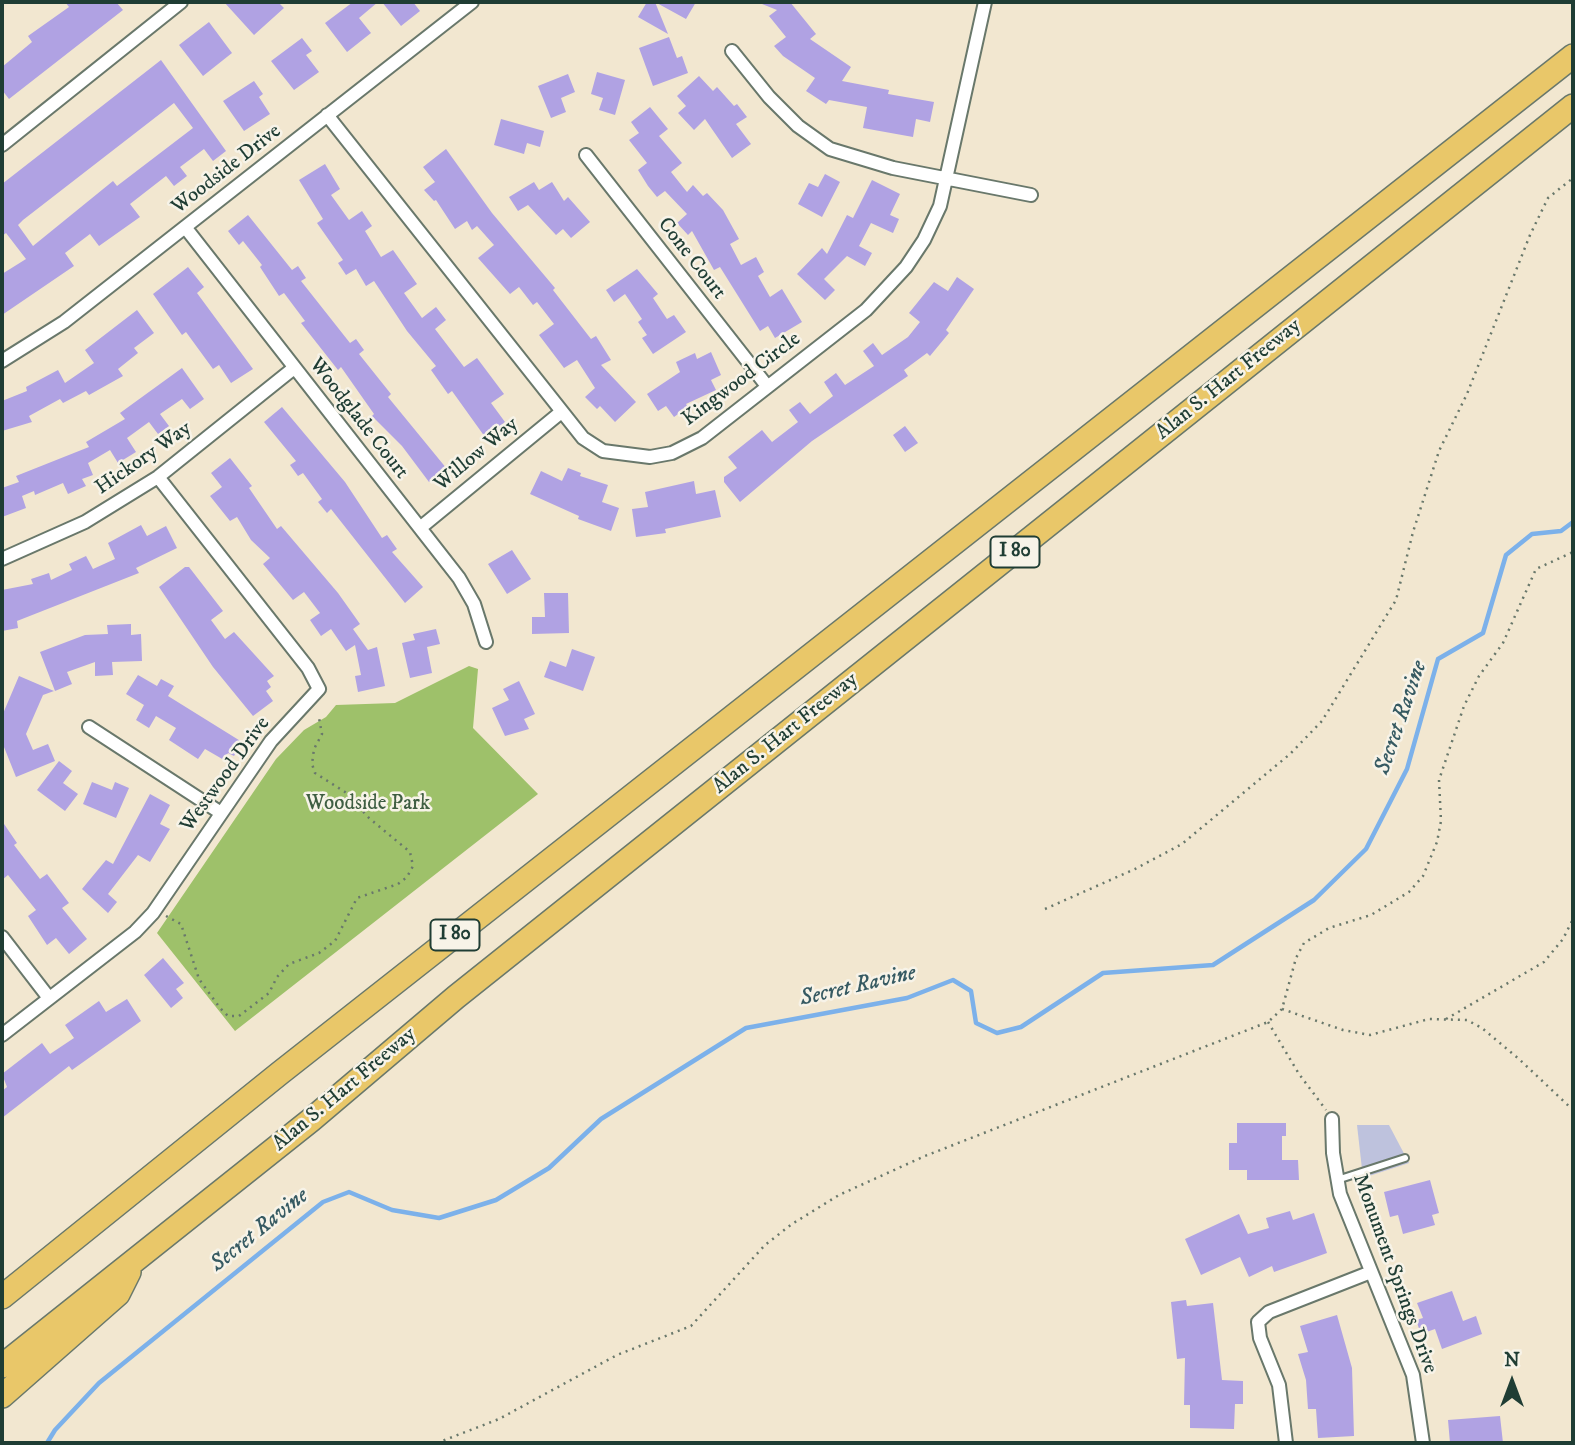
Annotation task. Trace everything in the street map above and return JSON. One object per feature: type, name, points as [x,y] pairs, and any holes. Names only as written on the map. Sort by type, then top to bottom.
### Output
[{"type":"highway","name":"Alan S. Hart Freeway","points":[[2,1297],[302,1056],[1573,56]]},
{"type":"highway","name":"Alan S. Hart Freeway","points":[[2,1366],[310,1120],[467,988],[1573,106]]},
{"type":"highway","points":[[2,1396],[118,1294],[134,1261]]},
{"type":"street","points":[[2,145],[181,2]]},
{"type":"street","name":"Woodside Drive","points":[[2,361],[64,322],[472,2]]},
{"type":"street","name":"Kingwood Circle","points":[[327,115],[559,412],[583,438],[603,451],[650,457],[672,453],[702,438],[890,288],[924,240],[940,205],[985,2]]},
{"type":"street","points":[[732,51],[769,97],[798,126],[830,149],[893,167],[1031,195]]},
{"type":"street","name":"Cone Court","points":[[586,155],[767,386]]},
{"type":"street","name":"Woodglade Court","points":[[185,227],[458,578],[474,604],[486,642]]},
{"type":"street","name":"Hickory Way","points":[[2,559],[85,522],[158,477],[294,368]]},
{"type":"street","name":"Willow Way","points":[[420,528],[559,412]]},
{"type":"street","name":"Westwood Drive","points":[[2,1035],[135,932],[153,913],[271,741],[319,689],[308,668],[158,477]]},
{"type":"street","points":[[89,727],[221,813]]},
{"type":"street","points":[[2,937],[49,998]]},
{"type":"street","name":"Monument Springs Drive","points":[[1332,1119],[1337,1180],[1413,1375],[1423,1443]]},
{"type":"street","points":[[1286,1443],[1279,1385],[1260,1338],[1258,1322],[1269,1312],[1371,1272]]},
{"type":"lane","points":[[1337,1180],[1405,1158]]},
{"type":"path","points":[[1045,909],[1135,869],[1182,844],[1290,754],[1322,721],[1396,600],[1413,532],[1439,451],[1467,394],[1504,295],[1548,198],[1573,178]]},
{"type":"path","points":[[437,1443],[499,1419],[617,1355],[691,1326],[765,1245],[792,1224],[839,1195],[925,1156],[1268,1022],[1282,1009],[1296,958],[1304,943],[1329,928],[1371,915],[1409,892],[1423,876],[1437,842],[1441,821],[1439,780],[1464,706],[1512,625],[1526,585],[1536,569],[1573,552]]},
{"type":"path","points":[[164,914],[181,924],[200,979],[220,1008],[228,1016],[239,1016],[269,993],[277,977],[289,964],[319,953],[335,941],[357,898],[398,884],[407,877],[413,866],[410,852],[369,818],[345,792],[315,773],[312,764],[314,749],[322,734],[319,718]]},
{"type":"path","points":[[1446,1019],[1544,962],[1563,939],[1573,919]]},
{"type":"path","points":[[1282,1009],[1343,1030],[1370,1035],[1429,1019],[1467,1020],[1482,1028],[1573,1110]]},
{"type":"path","points":[[1268,1022],[1332,1119]]},
{"type":"shaded area","points":[[1357,1125],[1389,1125],[1409,1163],[1363,1178]]},
{"type":"green space","name":"Woodside Park","points":[[469,666],[478,669],[473,728],[538,794],[235,1031],[157,933],[276,759],[304,730],[326,717],[336,705],[395,703]]},
{"type":"building","points":[[65,2],[116,2],[123,10],[9,99],[2,90],[2,67],[32,42],[28,36],[69,7]]},
{"type":"building","points":[[224,2],[278,2],[284,8],[254,35]]},
{"type":"building","points":[[353,2],[378,2],[359,18],[371,33],[347,52],[325,23]]},
{"type":"building","points":[[382,2],[413,2],[420,11],[401,26]]},
{"type":"building","points":[[647,2],[655,2],[668,34],[638,17]]},
{"type":"building","points":[[655,2],[696,2],[686,19]]},
{"type":"building","points":[[757,2],[790,2],[816,34],[810,39],[851,67],[842,81],[889,90],[888,94],[934,102],[930,122],[916,119],[913,137],[863,128],[867,107],[829,100],[826,104],[806,91],[815,78],[783,56],[774,46],[786,37],[769,16],[777,10]]},
{"type":"building","points":[[209,22],[232,53],[203,76],[179,45]]},
{"type":"building","points":[[669,37],[677,58],[682,56],[688,73],[653,86],[639,48]]},
{"type":"building","points":[[302,38],[312,51],[306,55],[319,72],[294,90],[271,61]]},
{"type":"building","points":[[161,60],[226,151],[213,161],[204,149],[180,167],[187,176],[174,186],[166,176],[130,204],[140,217],[99,246],[90,234],[65,253],[74,266],[2,315],[2,274],[26,259],[6,233],[2,236],[2,184]],"holes":[[[174,103],[193,128],[117,186],[113,181],[33,246],[18,225]]]},
{"type":"building","points":[[597,72],[625,80],[615,115],[599,110],[603,98],[591,94]]},
{"type":"building","points":[[568,74],[575,92],[561,98],[566,112],[551,118],[538,86]]},
{"type":"building","points":[[699,76],[713,91],[717,87],[734,106],[737,104],[747,117],[736,124],[751,144],[732,158],[705,119],[694,130],[678,113],[686,106],[677,96]]},
{"type":"building","points":[[254,81],[263,94],[259,97],[270,114],[244,131],[223,101]]},
{"type":"building","points":[[650,107],[668,129],[659,136],[682,163],[671,172],[687,192],[693,185],[703,196],[707,193],[723,210],[739,239],[730,244],[741,265],[756,257],[764,272],[758,276],[770,297],[782,289],[802,322],[775,338],[768,326],[760,331],[720,267],[714,270],[692,231],[688,235],[677,223],[687,214],[665,191],[657,197],[648,186],[638,170],[647,163],[629,140],[639,133],[631,122]]},
{"type":"building","points":[[501,119],[544,131],[540,147],[527,143],[524,154],[494,145]]},
{"type":"building","points":[[446,149],[492,213],[555,288],[553,290],[591,339],[596,336],[611,360],[601,365],[636,402],[615,422],[600,406],[597,409],[585,397],[595,388],[577,360],[564,368],[539,335],[554,324],[537,302],[533,305],[519,287],[510,294],[478,258],[494,245],[477,226],[472,230],[467,221],[455,229],[436,200],[424,190],[435,182],[423,167]]},
{"type":"building","points":[[325,164],[340,189],[331,195],[349,220],[362,211],[372,226],[365,231],[381,257],[393,250],[417,284],[404,293],[422,318],[436,307],[446,320],[435,329],[464,367],[477,358],[504,394],[491,403],[505,422],[485,437],[452,391],[448,394],[431,370],[436,366],[407,331],[374,281],[366,286],[356,269],[346,275],[338,263],[343,260],[317,223],[323,219],[299,180]]},
{"type":"building","points":[[825,174],[840,182],[822,217],[798,204],[809,183],[818,187]]},
{"type":"building","points":[[872,180],[900,194],[890,215],[899,219],[893,233],[871,223],[859,246],[872,253],[865,266],[847,256],[824,279],[835,290],[825,300],[797,274],[822,248],[827,254],[847,215],[853,218]]},
{"type":"building","points":[[534,182],[539,190],[552,182],[564,201],[568,197],[590,222],[571,238],[563,229],[556,235],[528,205],[518,211],[509,197]]},
{"type":"building","points":[[248,215],[292,270],[298,266],[306,278],[301,281],[350,343],[356,339],[364,350],[359,354],[391,394],[388,397],[447,469],[429,482],[402,446],[372,416],[374,414],[341,367],[338,370],[301,323],[305,321],[284,293],[279,296],[260,267],[262,265],[243,241],[239,245],[228,231]]},
{"type":"building","points":[[188,267],[204,287],[197,293],[253,369],[231,383],[219,365],[213,369],[186,332],[182,335],[153,294]]},
{"type":"building","points":[[637,269],[658,294],[653,298],[667,319],[674,315],[686,332],[653,354],[642,338],[647,335],[638,322],[642,319],[625,294],[614,302],[606,290]]},
{"type":"building","points":[[957,277],[974,289],[946,330],[949,333],[930,356],[927,353],[904,370],[908,376],[812,441],[740,502],[724,482],[724,477],[737,468],[728,457],[762,430],[772,442],[798,422],[789,410],[800,402],[810,414],[833,396],[824,382],[836,373],[845,385],[874,366],[863,351],[873,343],[882,355],[908,337],[920,322],[909,313],[934,282],[948,291]]},
{"type":"building","points":[[137,310],[154,333],[134,348],[138,353],[118,369],[123,376],[89,395],[86,391],[63,403],[60,399],[29,416],[32,422],[2,431],[2,401],[27,391],[26,387],[58,370],[65,383],[94,363],[85,350]]},
{"type":"building","points":[[711,352],[721,375],[711,380],[716,390],[686,404],[688,407],[674,417],[666,406],[658,411],[647,394],[680,372],[676,362],[695,353],[697,359]]},
{"type":"building","points":[[182,368],[204,399],[190,409],[182,399],[160,414],[169,426],[158,434],[149,422],[127,438],[136,452],[118,463],[110,450],[88,463],[93,475],[82,479],[86,486],[68,494],[63,483],[35,495],[34,491],[22,496],[26,508],[2,517],[2,488],[19,482],[16,476],[89,447],[86,442],[125,419],[120,413]]},
{"type":"building","points":[[282,407],[345,482],[382,538],[387,535],[397,549],[392,552],[423,587],[405,603],[331,509],[327,513],[318,502],[322,499],[303,473],[298,476],[290,465],[296,461],[264,422]]},
{"type":"building","points":[[905,426],[918,443],[905,452],[893,435]]},
{"type":"building","points":[[230,458],[252,486],[249,488],[277,529],[281,526],[338,593],[360,624],[353,629],[368,650],[377,647],[385,686],[358,692],[355,676],[361,675],[355,645],[346,651],[331,629],[321,636],[310,620],[320,613],[304,592],[293,600],[263,564],[270,558],[251,540],[237,517],[230,521],[210,496],[222,487],[211,473]]},
{"type":"building","points":[[568,468],[581,473],[580,476],[608,485],[602,502],[619,508],[611,531],[578,519],[579,516],[530,494],[541,471],[562,481]]},
{"type":"building","points":[[694,481],[696,494],[715,490],[721,517],[665,529],[666,533],[636,537],[632,509],[648,507],[645,492]]},
{"type":"building","points":[[141,525],[147,536],[166,526],[177,548],[136,568],[139,573],[17,621],[18,628],[2,631],[2,590],[33,584],[31,579],[49,573],[51,580],[72,570],[69,564],[86,556],[93,569],[115,559],[108,543]]},
{"type":"building","points":[[512,550],[531,579],[507,594],[488,564]]},
{"type":"building","points":[[185,567],[189,567],[223,611],[211,620],[225,639],[234,632],[274,676],[267,681],[271,687],[266,691],[273,701],[253,716],[213,667],[159,587]]},
{"type":"building","points":[[544,593],[568,593],[569,633],[532,634],[532,617],[545,617]]},
{"type":"building","points":[[131,624],[131,635],[141,634],[142,661],[112,662],[113,675],[95,676],[95,662],[67,672],[72,684],[55,691],[40,652],[85,635],[108,634],[107,625]]},
{"type":"building","points":[[436,629],[440,644],[427,647],[432,673],[410,678],[402,643],[415,640],[413,634]]},
{"type":"building","points":[[572,649],[595,657],[583,691],[544,677],[550,661],[566,667]]},
{"type":"building","points":[[138,675],[157,686],[161,679],[174,686],[168,696],[242,742],[234,756],[228,753],[224,760],[205,749],[198,759],[169,740],[176,728],[156,716],[149,728],[136,720],[144,705],[126,694]]},
{"type":"building","points":[[19,676],[54,691],[43,695],[26,734],[33,750],[48,744],[55,761],[16,777],[2,742],[2,716]]},
{"type":"building","points":[[519,681],[535,714],[524,719],[529,729],[505,736],[492,708],[509,700],[503,689]]},
{"type":"building","points":[[59,761],[72,771],[63,783],[78,794],[65,811],[37,790]]},
{"type":"building","points":[[92,782],[112,790],[115,782],[129,788],[116,818],[83,804]]},
{"type":"building","points":[[150,794],[170,805],[160,824],[170,829],[150,862],[138,855],[108,894],[117,902],[108,913],[82,889],[106,860],[113,864]]},
{"type":"building","points":[[2,821],[17,843],[14,845],[40,879],[47,874],[69,903],[62,908],[87,939],[69,954],[56,938],[47,945],[28,916],[36,910],[8,875],[2,880]]},
{"type":"building","points":[[163,958],[184,983],[176,989],[183,998],[171,1008],[144,975]]},
{"type":"building","points":[[127,999],[141,1021],[72,1070],[69,1066],[2,1118],[2,1091],[7,1087],[2,1074],[42,1043],[50,1054],[74,1038],[65,1025],[99,1001],[106,1012]]},
{"type":"building","points":[[1237,1123],[1286,1123],[1286,1136],[1282,1136],[1282,1160],[1298,1160],[1299,1180],[1247,1180],[1247,1170],[1229,1170],[1229,1143],[1237,1143]]},
{"type":"building","points":[[1430,1180],[1439,1213],[1432,1215],[1435,1225],[1403,1234],[1398,1215],[1390,1217],[1384,1192]]},
{"type":"building","points":[[1290,1211],[1293,1220],[1314,1213],[1327,1253],[1274,1272],[1272,1266],[1249,1277],[1240,1257],[1201,1275],[1185,1239],[1239,1214],[1248,1234],[1269,1228],[1266,1218]]},
{"type":"building","points":[[1452,1291],[1463,1321],[1476,1316],[1482,1334],[1442,1349],[1435,1329],[1421,1334],[1416,1320],[1423,1318],[1417,1303]]},
{"type":"building","points":[[1186,1300],[1187,1306],[1213,1303],[1222,1380],[1243,1381],[1243,1404],[1235,1404],[1234,1429],[1190,1428],[1190,1405],[1184,1405],[1185,1358],[1177,1359],[1171,1302]]},
{"type":"building","points":[[1337,1315],[1352,1368],[1354,1436],[1318,1438],[1316,1409],[1308,1409],[1306,1380],[1298,1354],[1308,1352],[1300,1326]]},
{"type":"building","points":[[1500,1416],[1503,1443],[1450,1443],[1448,1420]]},
{"type":"waterway","name":"Secret Ravine","points":[[47,1443],[55,1430],[99,1383],[323,1202],[349,1192],[392,1210],[439,1218],[496,1200],[549,1168],[601,1119],[746,1028],[907,998],[953,980],[971,991],[976,1023],[997,1033],[1021,1027],[1103,973],[1213,965],[1314,900],[1366,849],[1407,769],[1438,659],[1483,633],[1506,555],[1532,534],[1561,531],[1573,522]]}]
